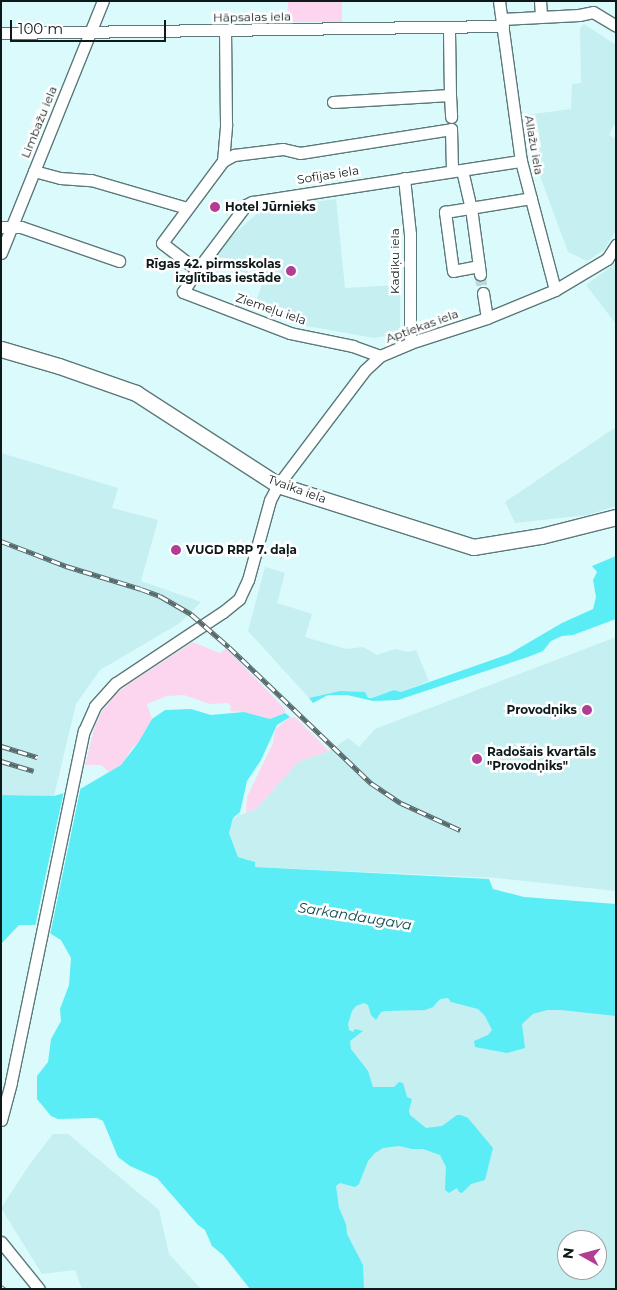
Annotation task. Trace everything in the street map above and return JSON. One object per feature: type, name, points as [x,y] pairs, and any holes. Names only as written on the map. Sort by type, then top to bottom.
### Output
[{"type":"main road","name":"Tvaika iela","points":[[1,349],[59,366],[136,393],[278,485],[473,547],[541,536],[616,517]]},
{"type":"street","name":"Limbažu iela","points":[[1,253],[6,228],[34,171],[103,1]]},
{"type":"street","name":"Allažu iela","points":[[499,1],[521,161],[555,290]]},
{"type":"street","points":[[540,1],[541,17]]},
{"type":"street","name":"Hāpsalas iela","points":[[1,33],[449,28],[593,12],[616,26]]},
{"type":"street","points":[[449,28],[451,117]]},
{"type":"street","points":[[223,161],[226,124],[226,31]]},
{"type":"street","points":[[333,102],[450,95]]},
{"type":"street","points":[[197,270],[162,242],[223,161],[234,155],[282,149],[300,153],[451,129],[457,171],[471,208],[480,270],[453,271],[444,212],[471,208],[531,198]]},
{"type":"street","name":"Sofijas iela","points":[[183,292],[197,270],[246,205],[252,202],[521,161]]},
{"type":"street","points":[[34,171],[60,178],[91,180],[187,208]]},
{"type":"street","name":"Kadiķu iela","points":[[404,178],[410,234],[410,343]]},
{"type":"street","points":[[6,228],[21,227],[119,261]]},
{"type":"street","name":"Aptiekas iela","points":[[1,1120],[11,1082],[90,714],[116,683],[223,612],[239,599],[248,580],[270,500],[278,485],[353,383],[380,356],[410,343],[487,318],[555,290],[607,259],[616,245]]},
{"type":"street","name":"Ziemeļu iela","points":[[183,292],[290,333],[353,346],[380,356]]},
{"type":"street","points":[[483,293],[487,318]]},
{"type":"street","points":[[1,1242],[39,1289]]},
{"type":"shaded area","points":[[288,1],[342,1],[342,22],[288,22]]},
{"type":"shaded area","points":[[584,24],[616,45],[616,122],[609,135],[616,139],[616,230],[604,250],[587,261],[568,252],[536,165],[526,115],[571,109],[572,84],[581,83],[580,28]]},
{"type":"shaded area","name":"Rīgas 42. pirmsskolas izglītības iestāde","points":[[336,199],[345,288],[400,285],[400,331],[398,334],[374,338],[301,325],[254,307],[264,279],[213,262],[212,254],[262,209]]},
{"type":"shaded area","points":[[616,263],[616,324],[586,285]]},
{"type":"shaded area","points":[[616,427],[616,506],[588,515],[515,523],[505,502]]},
{"type":"shaded area","points":[[1,453],[118,488],[112,508],[158,520],[141,581],[201,602],[180,623],[100,670],[76,704],[54,796],[1,795]]},
{"type":"shaded area","points":[[265,567],[285,573],[277,603],[312,614],[305,637],[346,649],[363,647],[377,655],[395,649],[408,652],[416,650],[429,681],[401,692],[394,690],[371,698],[368,698],[364,692],[340,691],[309,698],[248,631]]},
{"type":"shaded area","name":"Radošais kvartāls \"Provodņiks\"","points":[[616,637],[616,891],[497,878],[255,867],[255,862],[238,857],[229,833],[233,818],[256,809],[298,762],[329,751],[348,738],[359,747],[375,729]]},
{"type":"shaded area","points":[[193,642],[220,653],[226,648],[285,709],[285,713],[270,719],[244,712],[230,711],[231,706],[228,703],[210,704],[184,695],[167,696],[147,704],[152,719],[138,743],[133,747],[121,765],[109,772],[101,765],[85,765],[95,726],[102,711],[114,696],[127,685]]},
{"type":"shaded area","points":[[290,717],[296,718],[329,751],[298,762],[256,809],[246,813],[247,797],[273,743],[275,729]]},
{"type":"shaded area","points":[[371,991],[616,1008],[616,1289],[354,1289],[327,1183],[349,1068],[343,1006]]},
{"type":"shaded area","points":[[53,1134],[68,1134],[159,1210],[169,1254],[201,1289],[82,1289],[75,1270],[42,1274],[1,1208],[30,1164]]},
{"type":"water","points":[[616,556],[616,619],[573,635],[562,636],[551,641],[543,651],[528,657],[398,700],[373,701],[347,695],[328,695],[313,703],[309,698],[340,691],[365,692],[368,698],[394,690],[401,692],[509,654],[562,623],[593,609],[596,597],[593,580],[597,572],[592,566]]},
{"type":"water","name":"Sarkandaugava","points":[[191,709],[211,715],[244,712],[270,719],[285,713],[290,717],[277,725],[261,760],[247,781],[240,812],[233,818],[229,833],[238,857],[255,862],[255,867],[489,879],[493,889],[524,897],[616,904],[616,1016],[561,1010],[547,1010],[533,1014],[522,1024],[525,1048],[507,1053],[475,1047],[474,1041],[488,1035],[492,1030],[485,1016],[478,1009],[451,1002],[448,998],[440,999],[433,1007],[425,1010],[381,1012],[376,1020],[371,1015],[368,1005],[364,1003],[356,1006],[352,1011],[348,1024],[349,1030],[353,1032],[355,1029],[363,1031],[350,1041],[351,1049],[368,1071],[373,1087],[394,1087],[399,1082],[403,1083],[407,1097],[412,1099],[410,1115],[426,1128],[442,1126],[457,1115],[461,1115],[468,1118],[493,1148],[485,1180],[471,1184],[462,1193],[457,1188],[449,1193],[445,1190],[446,1167],[440,1155],[423,1149],[399,1146],[383,1148],[375,1153],[368,1161],[359,1184],[355,1187],[340,1183],[336,1186],[339,1208],[346,1224],[347,1234],[363,1265],[364,1289],[250,1289],[223,1255],[212,1246],[205,1230],[198,1225],[157,1178],[130,1166],[118,1157],[103,1121],[97,1118],[58,1119],[51,1116],[37,1099],[37,1076],[48,1062],[51,1039],[61,1021],[60,1009],[69,985],[71,958],[61,940],[36,925],[19,925],[1,944],[1,795],[54,796],[82,788],[121,765],[138,743],[152,719],[165,710]]},
{"type":"pier","points":[[81,786],[50,935],[35,927],[44,883],[64,791]]},
{"type":"tunnel","points":[[480,274],[483,293]]},
{"type":"railway","points":[[1,541],[66,566],[160,596],[191,614],[229,647],[371,783],[401,803],[460,830]]},
{"type":"railway","points":[[1,746],[37,757]]},
{"type":"railway","points":[[1,761],[34,771]]},
{"type":"place","name":"Hotel Jūrnieks","points":[[215,207]]},
{"type":"place","name":"Rīgas 42. pirmsskolas izglītības iestāde","points":[[291,271]]},
{"type":"place","name":"VUGD RRP 7. daļa","points":[[176,550]]},
{"type":"place","name":"Provodņiks","points":[[587,710]]},
{"type":"place","name":"Radošais kvartāls \"Provodņiks\"","points":[[477,759]]}]
